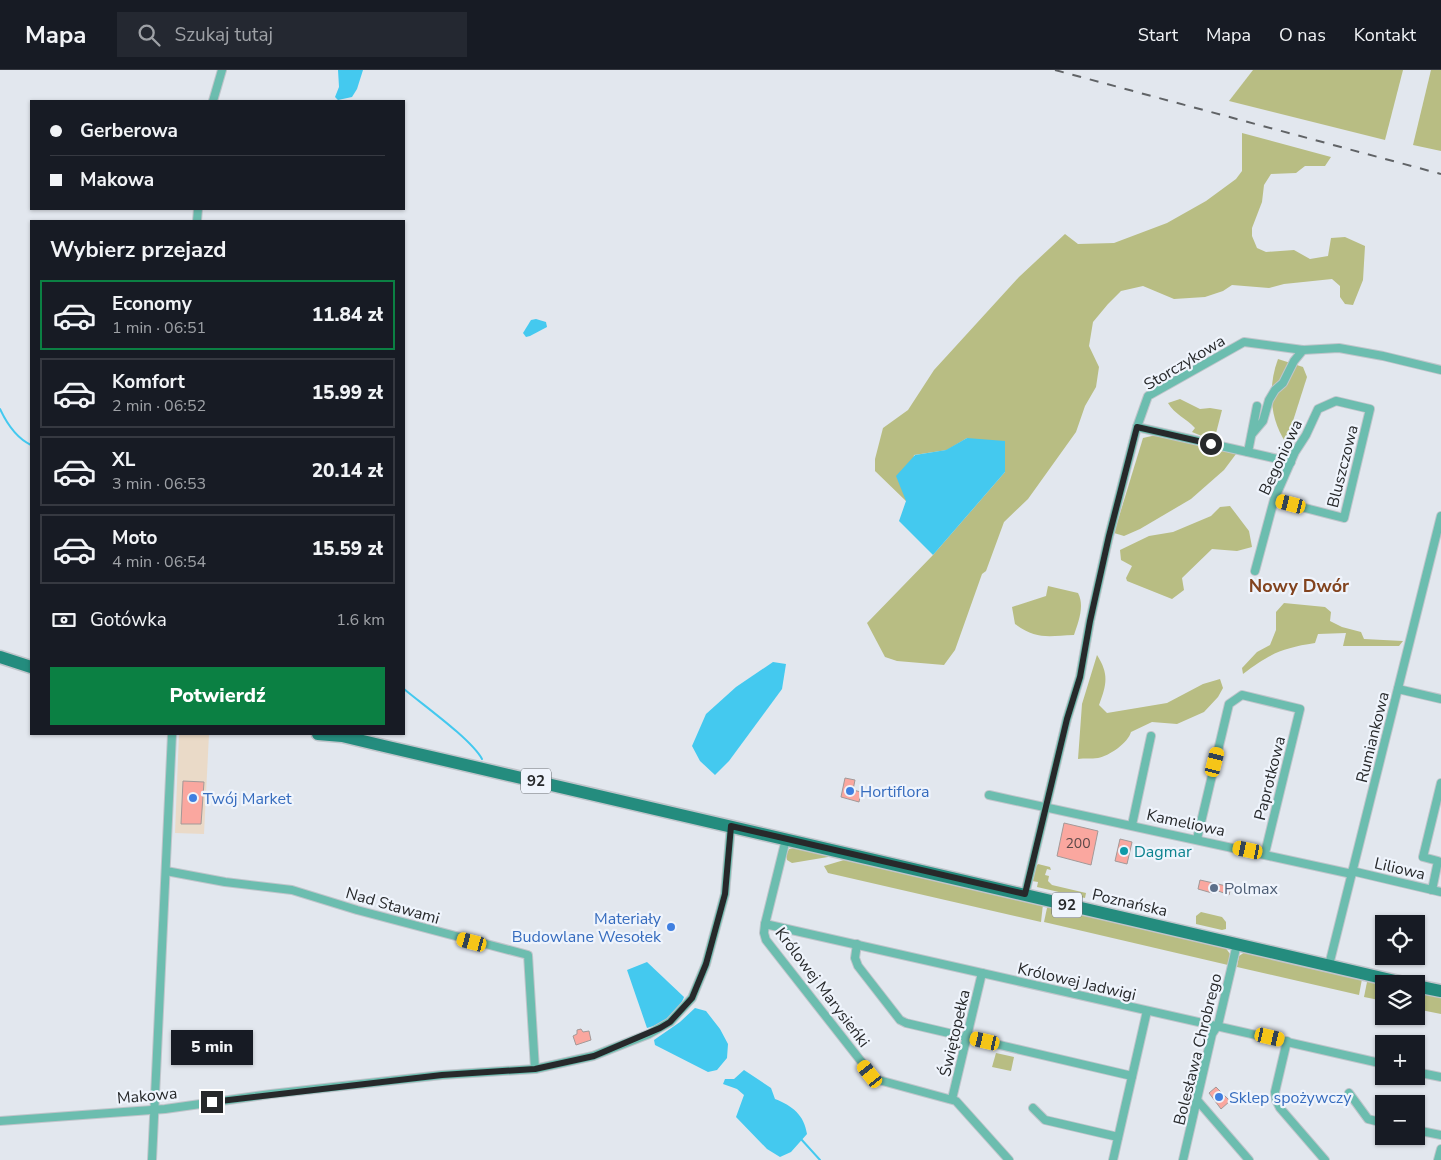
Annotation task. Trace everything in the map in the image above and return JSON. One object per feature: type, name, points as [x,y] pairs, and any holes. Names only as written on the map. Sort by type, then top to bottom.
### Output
[{"type":"main road","points":[[0,657],[18,661],[30,667]]},
{"type":"main road","points":[[18,661],[30,661]]},
{"type":"main road","name":"92","points":[[339,735],[786,839]]},
{"type":"main road","name":"Poznańska","points":[[786,839],[1375,976]]},
{"type":"main road","points":[[1425,988],[1441,991]]},
{"type":"street","points":[[213,100],[222,70]]},
{"type":"street","name":"Storczykowa","points":[[1025,894],[1067,719],[1080,677],[1109,536],[1137,427],[1148,396],[1244,342],[1303,350],[1339,348],[1441,370]]},
{"type":"street","points":[[1252,434],[1263,421],[1269,400],[1275,390],[1283,383],[1294,361],[1303,350]]},
{"type":"street","name":"Begoniowa","points":[[1255,571],[1274,500],[1318,409],[1336,401],[1370,409]]},
{"type":"street","points":[[1248,452],[1257,406]]},
{"type":"street","name":"Bluszczowa","points":[[1274,500],[1344,518],[1370,409]]},
{"type":"street","points":[[1137,427],[1291,462]]},
{"type":"street","name":"Rumiankowa","points":[[1329,965],[1441,516]]},
{"type":"street","points":[[1398,689],[1441,699]]},
{"type":"street","name":"Paprotkowa","points":[[1197,839],[1229,704],[1242,695],[1300,709],[1265,853]]},
{"type":"street","points":[[152,1160],[172,735]]},
{"type":"street","name":"Kameliowa","points":[[1132,825],[1151,736]]},
{"type":"street","points":[[1432,890],[1438,861],[1422,857],[1441,782]]},
{"type":"street","name":"Kameliowa","points":[[989,795],[1352,872]]},
{"type":"street","name":"Makowa","points":[[0,1121],[155,1109],[442,1075],[535,1069],[594,1056],[649,1034],[670,1022],[692,998],[706,964],[725,894],[731,826]]},
{"type":"street","points":[[765,924],[786,839]]},
{"type":"street","name":"Nad Stawami","points":[[166,871],[225,882],[292,890],[357,910],[528,955],[535,1069]]},
{"type":"street","name":"Liliowa","points":[[1352,872],[1441,892]]},
{"type":"street","name":"Królowej Jadwigi","points":[[765,924],[1147,1012],[1287,1041],[1375,1062]]},
{"type":"street","name":"Królowej Marysieńki","points":[[765,924],[764,933],[766,940],[876,1079],[952,1099],[960,1105],[1009,1160]]},
{"type":"street","points":[[857,944],[855,962],[900,1020],[906,1023],[1132,1076]]},
{"type":"street","name":"Bolesława Chrobrego","points":[[1183,1160],[1212,1034],[1218,1026],[1237,944]]},
{"type":"street","name":"Świętopełka","points":[[952,1099],[982,974]]},
{"type":"street","points":[[1113,1160],[1147,1012]]},
{"type":"street","points":[[1287,1041],[1275,1092],[1276,1100],[1280,1108],[1325,1160]]},
{"type":"street","points":[[1425,1074],[1441,1077]]},
{"type":"street","points":[[1349,1094],[1368,1119],[1375,1121]]},
{"type":"street","points":[[1197,1100],[1249,1160]]},
{"type":"street","points":[[1033,1108],[1045,1120],[1118,1137]]},
{"type":"street","points":[[1425,1132],[1441,1135]]},
{"type":"street","points":[[1438,1160],[1441,1149]]},
{"type":"shaded area","points":[[179,735],[209,735],[204,834],[175,833]]},
{"type":"green space","points":[[1253,70],[1403,70],[1385,140],[1229,101]]},
{"type":"green space","points":[[1431,70],[1441,70],[1441,151],[1413,145]]},
{"type":"green space","points":[[1242,133],[1331,157],[1325,166],[1305,166],[1296,173],[1271,174],[1264,185],[1262,202],[1252,228],[1252,236],[1257,248],[1266,252],[1294,250],[1310,259],[1328,256],[1331,238],[1345,237],[1365,246],[1363,280],[1353,305],[1345,304],[1340,297],[1340,286],[1332,279],[1284,284],[1269,288],[1232,285],[1223,291],[1205,297],[1174,299],[1143,286],[1121,291],[1093,322],[1089,346],[1099,367],[1096,387],[1085,406],[1076,432],[1028,499],[1004,522],[986,571],[982,574],[955,650],[944,665],[897,661],[885,657],[867,623],[933,555],[1005,472],[967,438],[947,450],[914,455],[906,501],[875,471],[875,459],[883,428],[908,410],[934,370],[1019,277],[1065,234],[1078,244],[1114,243],[1167,223],[1206,201],[1236,179],[1242,171]]},
{"type":"green space","points":[[1278,359],[1303,367],[1307,377],[1286,443],[1280,433],[1273,413],[1273,380]]},
{"type":"green space","points":[[1180,399],[1200,409],[1222,410],[1214,441],[1192,432],[1195,428],[1168,403]]},
{"type":"green space","points":[[1156,435],[1236,454],[1224,470],[1191,499],[1140,529],[1124,536],[1114,533],[1143,438]]},
{"type":"green space","points":[[1230,506],[1249,531],[1252,547],[1237,551],[1212,549],[1182,578],[1184,590],[1172,599],[1127,581],[1126,578],[1132,566],[1121,560],[1120,550],[1149,536],[1173,532],[1211,516],[1220,507]]},
{"type":"green space","points":[[1048,586],[1078,593],[1081,609],[1074,635],[1036,635],[1015,624],[1012,607],[1046,596]]},
{"type":"green space","points":[[1284,603],[1325,607],[1331,612],[1330,621],[1342,627],[1361,632],[1364,639],[1403,641],[1399,646],[1343,646],[1346,633],[1318,634],[1315,643],[1293,647],[1276,653],[1243,674],[1242,668],[1257,652],[1270,645],[1276,630],[1276,612]]},
{"type":"green space","points":[[1097,655],[1104,668],[1106,679],[1099,705],[1107,713],[1167,703],[1203,684],[1220,679],[1223,688],[1218,697],[1204,712],[1177,724],[1152,722],[1131,732],[1122,745],[1107,755],[1098,758],[1078,759],[1082,704]]},
{"type":"green space","points":[[797,847],[828,855],[828,857],[792,863],[787,860],[786,855],[789,849]]},
{"type":"green space","points":[[844,860],[1043,904],[1041,922],[828,873],[824,866]]},
{"type":"green space","points":[[1038,864],[1050,867],[1051,870],[1047,869],[1045,875],[1049,876],[1048,881],[1052,885],[1086,893],[1085,898],[1037,887],[1038,882],[1032,881]]},
{"type":"green space","points":[[1050,906],[1225,947],[1230,954],[1228,965],[1044,922],[1047,908]]},
{"type":"green space","points":[[1201,912],[1222,917],[1226,922],[1226,929],[1222,930],[1196,924],[1196,916]]},
{"type":"green space","points":[[1245,952],[1362,979],[1359,995],[1237,967],[1239,956]]},
{"type":"green space","points":[[1370,980],[1375,981],[1375,999],[1364,997],[1367,982]]},
{"type":"green space","points":[[1425,993],[1441,997],[1441,1014],[1425,1011]]},
{"type":"green space","points":[[996,1053],[1014,1057],[1011,1071],[992,1067]]},
{"type":"water","points":[[338,70],[363,70],[357,89],[352,97],[338,100],[335,97],[339,87]]},
{"type":"water","points":[[536,319],[546,322],[547,327],[526,337],[523,333],[531,320]]},
{"type":"water","points":[[967,438],[1005,441],[1005,472],[933,555],[899,521],[906,501],[896,476],[915,455],[946,450]]},
{"type":"water","points":[[773,662],[786,664],[782,689],[729,761],[715,775],[700,761],[692,746],[706,714],[736,687]]},
{"type":"water","points":[[647,962],[684,997],[670,1017],[659,1024],[647,1028],[627,970]]},
{"type":"water","points":[[695,1008],[706,1011],[720,1029],[728,1044],[727,1058],[717,1070],[708,1072],[655,1045],[654,1040],[680,1022]]},
{"type":"water","points":[[744,1070],[771,1088],[775,1099],[792,1108],[800,1116],[806,1127],[807,1134],[791,1152],[780,1157],[767,1149],[736,1117],[744,1095],[737,1089],[723,1084],[725,1079],[734,1079]]},
{"type":"building","name":"Hortiflora","points":[[845,778],[855,780],[853,790],[861,792],[859,802],[841,797]]},
{"type":"building","name":"Twój Market","points":[[183,781],[204,782],[201,824],[181,824]]},
{"type":"building","points":[[1064,823],[1098,831],[1091,865],[1057,856]]},
{"type":"building","name":"Dagmar","points":[[1120,839],[1132,842],[1127,864],[1115,861]]},
{"type":"building","name":"Polmax","points":[[1200,880],[1231,887],[1229,895],[1213,889],[1212,893],[1198,889]]},
{"type":"building","points":[[581,1029],[583,1032],[589,1031],[591,1040],[576,1045],[573,1036],[577,1034],[577,1030]]},
{"type":"building","name":"Sklep spożywczy","points":[[1216,1087],[1230,1101],[1221,1109],[1209,1093]]},
{"type":"waterway","points":[[0,409],[12,430],[30,444]]},
{"type":"waterway","points":[[405,690],[457,732],[482,759]]},
{"type":"waterway","points":[[801,1139],[820,1160]]},
{"type":"railway","points":[[1055,70],[1441,174]]},
{"type":"place","name":"Hortiflora","points":[[850,791]]},
{"type":"place","name":"Twój Market","points":[[193,798]]},
{"type":"place","name":"Dagmar","points":[[1124,851]]},
{"type":"place","name":"Polmax","points":[[1214,888]]},
{"type":"place","name":"Materiały Budowlane Wesołek","points":[[671,927]]},
{"type":"place","name":"Sklep spożywczy","points":[[1219,1097]]},
{"type":"district","name":"Nowy Dwór","points":[[1299,586]]},
{"type":"route","points":[[212,1102],[442,1075],[535,1069],[594,1056],[649,1034],[670,1022],[692,998],[706,964],[725,894],[731,826],[1025,894],[1067,719],[1080,677],[1109,536],[1137,427],[1211,444]]}]
